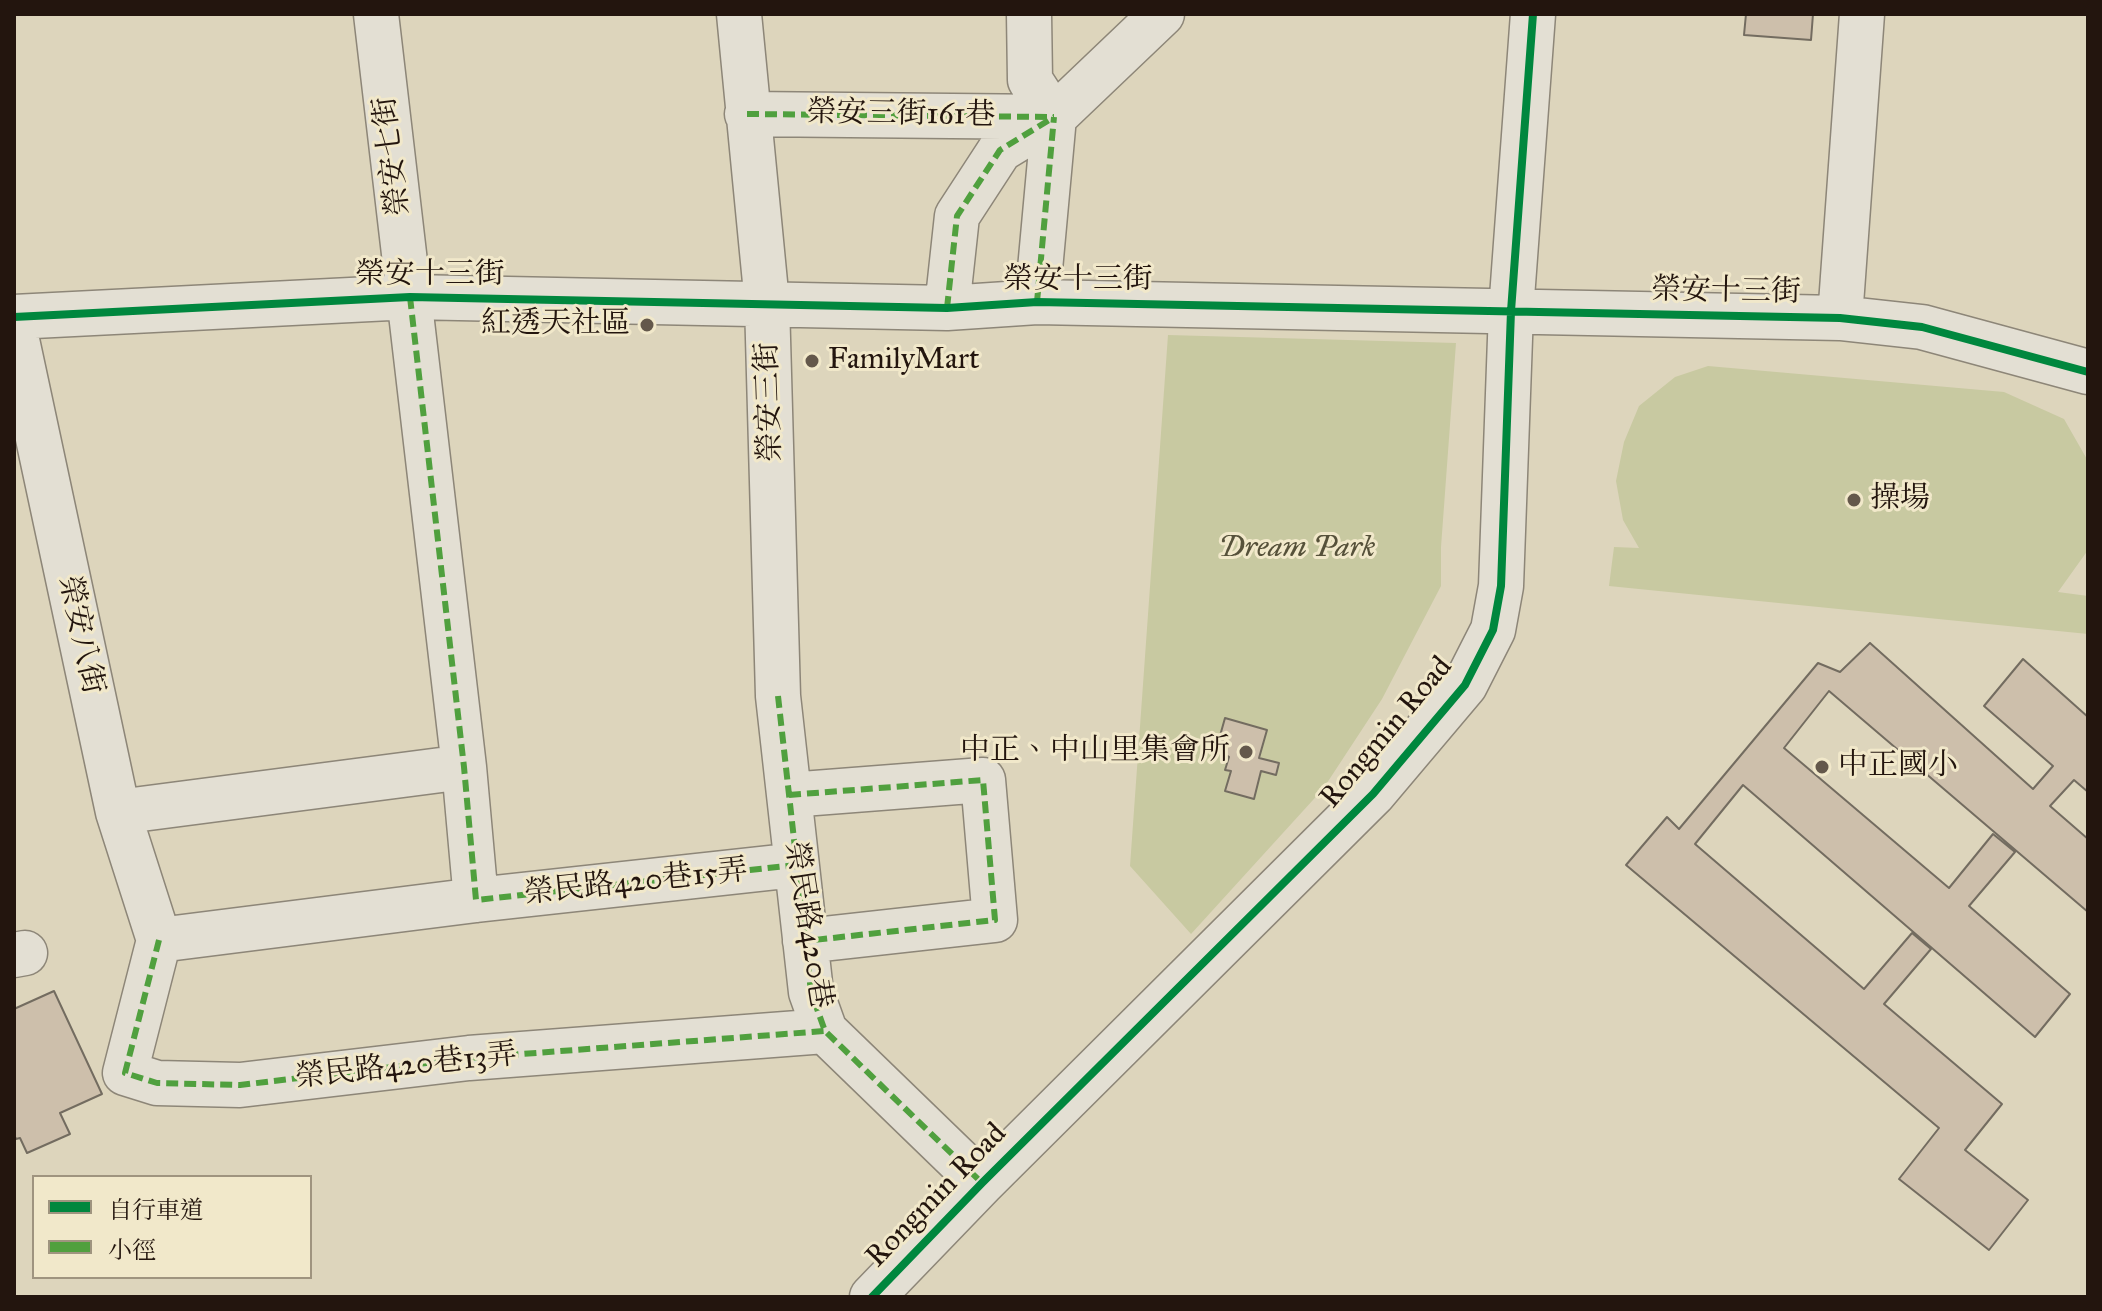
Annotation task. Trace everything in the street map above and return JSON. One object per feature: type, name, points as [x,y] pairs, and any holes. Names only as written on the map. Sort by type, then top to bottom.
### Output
[{"type":"street","name":"榮安七街","points":[[376,14],[464,767],[476,900]]},
{"type":"street","name":"榮安三街","points":[[739,14],[767,303],[778,696]]},
{"type":"street","points":[[1029,14],[1030,80],[1054,117],[1037,302]]},
{"type":"street","points":[[947,308],[957,216],[1000,150],[1054,117],[1162,14]]},
{"type":"street","name":"Rongmin Road","points":[[872,1297],[982,1183],[1373,794],[1465,685],[1493,630],[1501,586],[1511,311],[1533,14]]},
{"type":"street","points":[[1840,318],[1862,14]]},
{"type":"street","name":"榮安三街161巷","points":[[747,114],[1054,117]]},
{"type":"street","name":"榮安十三街","points":[[14,317],[410,297],[947,308],[1037,302],[1840,318],[1922,327],[2088,372]]},
{"type":"street","name":"榮安八街","points":[[14,326],[118,812],[159,940]]},
{"type":"street","name":"榮民路420巷","points":[[778,696],[811,992],[825,1031],[982,1183]]},
{"type":"street","points":[[118,812],[464,767]]},
{"type":"street","points":[[789,795],[983,780],[995,920],[805,941]]},
{"type":"street","name":"榮民路420巷15弄","points":[[159,940],[476,900],[796,865]]},
{"type":"street","name":"榮民路420巷13弄","points":[[159,940],[125,1073],[157,1083],[240,1085],[469,1058],[825,1031]]},
{"type":"green space","name":"Dream Park","points":[[1168,335],[1456,343],[1441,547],[1441,586],[1382,699],[1323,789],[1191,934],[1130,866]]},
{"type":"green space","name":"操場","points":[[1708,366],[2004,392],[2064,419],[2088,461],[2088,550],[2058,592],[2088,596],[2088,634],[1609,586],[1614,547],[1639,548],[1623,520],[1616,481],[1624,442],[1639,406],[1675,377]]},
{"type":"building","points":[[1746,14],[1813,14],[1811,40],[1744,35]]},
{"type":"building","points":[[1870,643],[2033,789],[2053,766],[1984,706],[2023,659],[2088,717],[2088,792],[2074,780],[2050,806],[2088,839],[2088,912],[1829,691],[1784,748],[1949,888],[1993,834],[2015,852],[1969,906],[2070,994],[2035,1037],[1743,785],[1695,844],[1864,989],[1912,933],[1931,949],[1884,1004],[2002,1104],[1965,1150],[2028,1200],[1989,1250],[1899,1179],[1939,1128],[1626,865],[1667,817],[1679,829],[1818,663],[1840,672]]},
{"type":"building","points":[[1225,718],[1267,730],[1259,758],[1279,763],[1276,775],[1261,771],[1254,799],[1225,791],[1231,771],[1225,770],[1229,757],[1216,750]]},
{"type":"building","points":[[54,991],[102,1094],[60,1113],[70,1134],[27,1153],[20,1138],[16,1139],[14,1135],[14,1009]]},
{"type":"marked path","points":[[747,114],[1054,117]]},
{"type":"marked path","points":[[1037,302],[1054,117]]},
{"type":"marked path","points":[[947,308],[957,216],[1000,150],[1054,117]]},
{"type":"marked path","points":[[410,297],[464,767],[476,900],[796,865]]},
{"type":"marked path","points":[[778,696],[811,992],[825,1031],[982,1183]]},
{"type":"marked path","points":[[789,795],[983,780],[995,920],[805,941]]},
{"type":"marked path","points":[[159,940],[125,1073],[157,1083],[240,1085],[469,1058],[825,1031]]},
{"type":"cycle path","points":[[872,1297],[982,1183],[1373,794],[1465,685],[1493,630],[1501,586],[1511,311],[1533,14]]},
{"type":"cycle path","points":[[14,317],[410,297],[947,308],[1037,302],[1840,318],[1922,327],[2088,372]]},
{"type":"place","name":"紅透天社區","points":[[647,325]]},
{"type":"place","name":"FamilyMart","points":[[812,361]]},
{"type":"place","name":"操場","points":[[1854,500]]},
{"type":"place","name":"中正、中山里集會所","points":[[1246,752]]},
{"type":"place","name":"中正國小","points":[[1822,767]]}]
